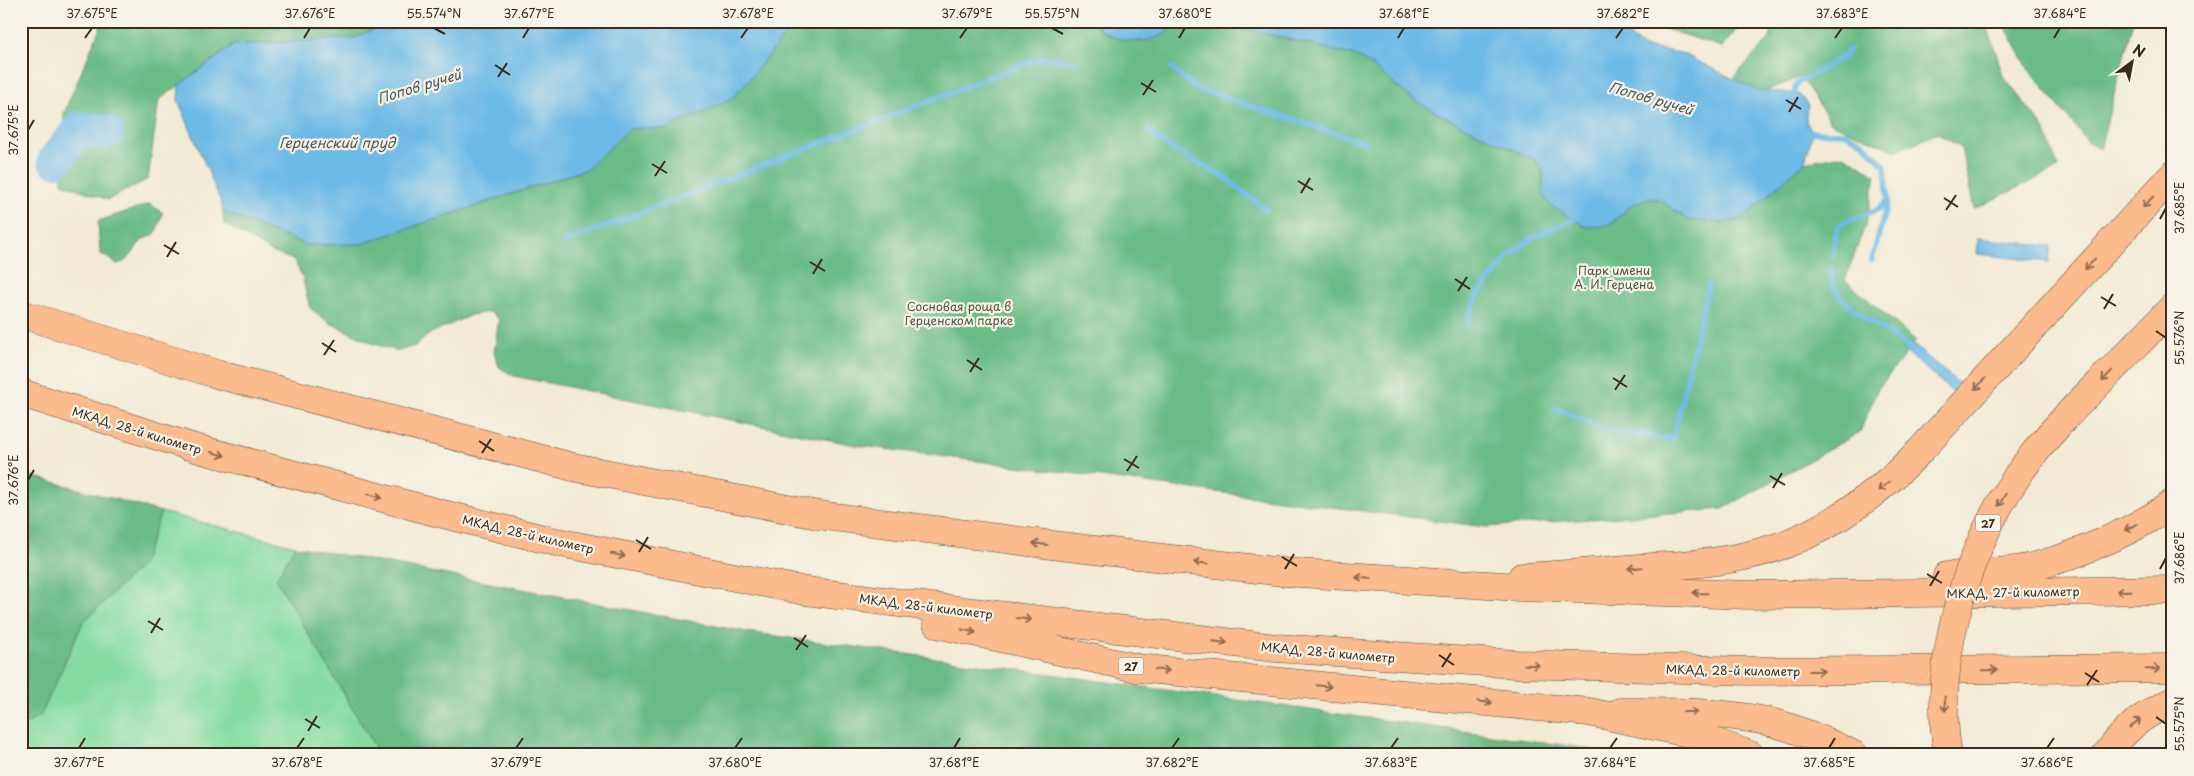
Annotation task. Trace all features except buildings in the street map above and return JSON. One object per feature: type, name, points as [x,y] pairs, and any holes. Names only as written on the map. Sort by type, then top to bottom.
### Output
[{"type":"main road","points":[[1401,581],[1544,576],[1715,562],[1750,555],[1789,543],[1858,505],[1893,479],[2173,175]]},
{"type":"main road","name":"27","points":[[1948,755],[1944,686],[1951,634],[1968,571],[1988,523],[2018,474],[2173,307]]},
{"type":"main road","points":[[21,314],[216,374],[444,435],[573,467],[818,515],[1070,548],[1274,571],[1401,581],[1519,587],[1749,594],[2017,570],[2043,563],[2095,544],[2134,526],[2173,503]]},
{"type":"main road","name":"МКАД, 28-й километр","points":[[21,393],[195,448],[556,542],[806,591],[1070,625],[1276,648],[1515,664],[1748,671],[1854,672],[2173,668]]},
{"type":"main road","name":"27","points":[[682,568],[1137,668],[1589,712],[1693,734],[1750,755]]},
{"type":"main road","name":"МКАД, 27-й километр","points":[[1749,594],[1853,595],[2173,590]]},
{"type":"main road","points":[[2106,755],[2123,733],[2145,715],[2173,701]]},
{"type":"main road","points":[[1589,712],[1699,712],[1762,720],[1829,742],[1854,755]]},
{"type":"green space","points":[[103,21],[391,21],[354,38],[233,45],[159,100],[148,179],[108,200],[62,183],[64,113]]},
{"type":"green space","name":"Парк имени А. И. Герцена","points":[[801,21],[1093,21],[1097,26],[1139,42],[1163,35],[1180,21],[1214,21],[1353,55],[1375,67],[1398,88],[1421,104],[1535,160],[1539,165],[1545,194],[1551,206],[1612,223],[1633,204],[1645,199],[1659,199],[1689,220],[1743,218],[1805,162],[1844,155],[1876,175],[1866,223],[1845,280],[1916,341],[1877,390],[1860,432],[1723,509],[1486,527],[855,445],[514,376],[499,367],[494,352],[499,319],[490,312],[471,315],[431,333],[415,346],[398,351],[374,344],[328,322],[310,308],[302,276],[294,260],[274,253],[224,224],[223,212],[306,245],[362,244],[586,169],[631,128],[666,129]]},
{"type":"green space","points":[[1641,21],[1744,21],[1722,47]]},
{"type":"green space","points":[[1774,21],[1986,21],[2003,76],[2046,131],[2058,168],[1974,209],[1961,148],[1938,133],[1896,151],[1831,123],[1801,77],[1750,97],[1734,77],[1770,38]]},
{"type":"green space","points":[[2005,21],[2133,21],[2100,149],[2089,143],[2029,70],[2005,26]]},
{"type":"green space","points":[[150,204],[163,213],[155,234],[140,242],[127,260],[123,262],[117,264],[100,253],[98,221]]},
{"type":"green space","points":[[21,473],[161,512],[142,565],[83,622],[41,715],[21,727]]},
{"type":"green space","points":[[161,512],[295,546],[276,579],[380,755],[21,755],[21,727],[41,715],[83,622],[142,565]]},
{"type":"green space","points":[[295,546],[747,632],[1577,747],[1620,755],[380,755],[276,579]]},
{"type":"water","name":"Герценский пруд","points":[[391,21],[801,21],[790,30],[732,99],[666,129],[631,128],[587,169],[361,244],[306,245],[223,212],[221,202],[178,100],[179,85],[234,45],[354,38]]},
{"type":"water","points":[[1093,21],[1180,21],[1161,36],[1143,41],[1134,41],[1115,38],[1099,28]]},
{"type":"water","points":[[1214,21],[1610,21],[1643,47],[1681,53],[1756,90],[1800,95],[1808,105],[1806,119],[1813,131],[1805,162],[1743,218],[1723,223],[1688,220],[1659,199],[1645,199],[1633,204],[1612,223],[1586,227],[1551,206],[1543,192],[1543,172],[1541,166],[1535,160],[1421,104],[1403,92],[1371,65],[1353,55]]},
{"type":"water","points":[[1978,238],[2051,246],[2049,262],[1977,254]]},
{"type":"water","points":[[1909,341],[1963,387],[1956,395],[1903,349]]},
{"type":"waterway","points":[[1790,97],[1794,93],[1796,84],[1843,57],[1849,50]]},
{"type":"waterway","points":[[565,242],[1035,60],[1043,58],[1073,62]]},
{"type":"waterway","points":[[1172,68],[1195,88],[1366,143]]},
{"type":"waterway","points":[[73,113],[81,128]]},
{"type":"waterway","points":[[55,160],[81,128],[107,132]]},
{"type":"waterway","points":[[1148,131],[1170,148],[1221,175],[1267,210]]},
{"type":"waterway","name":"Попов ручей","points":[[1806,132],[1845,133],[1862,142],[1885,166],[1888,200],[1872,260]]},
{"type":"waterway","points":[[1833,256],[1835,236],[1840,224],[1877,210],[1887,201]]},
{"type":"waterway","points":[[1466,325],[1476,297],[1509,256],[1533,237],[1573,220]]},
{"type":"waterway","points":[[1831,267],[1834,287],[1846,302],[1906,345]]},
{"type":"waterway","points":[[1554,408],[1603,429],[1673,439],[1708,286]]},
{"type":"park label","name":"Сосновая роща в Герценском парке","points":[[959,313]]}]
